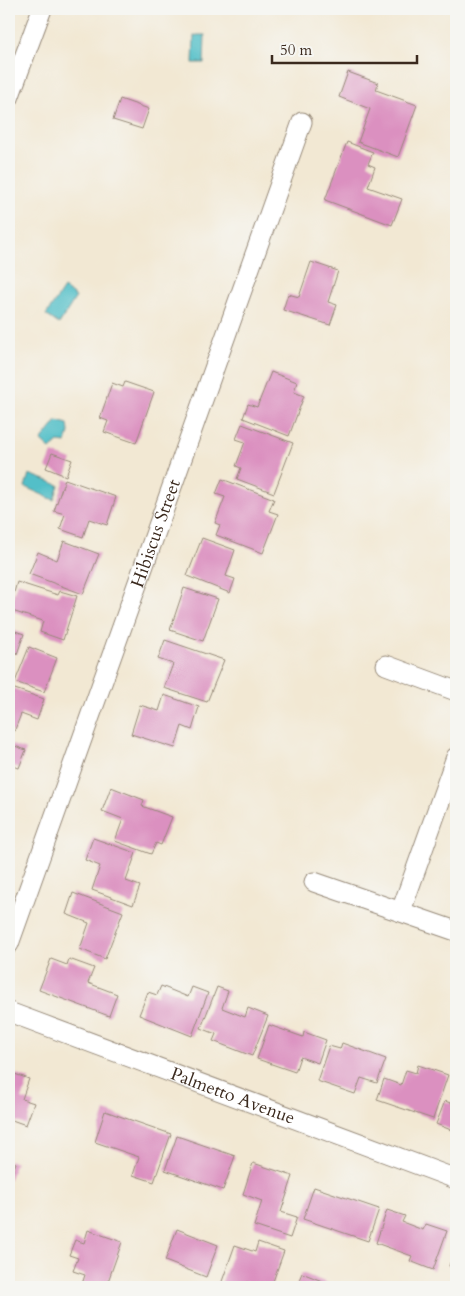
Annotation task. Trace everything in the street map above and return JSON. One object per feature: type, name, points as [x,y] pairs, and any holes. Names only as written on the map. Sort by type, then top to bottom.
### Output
[{"type":"street","points":[[9,98],[42,9]]},
{"type":"street","name":"Hibiscus Street","points":[[9,944],[302,122]]},
{"type":"street","points":[[386,665],[456,691]]},
{"type":"street","points":[[401,911],[456,757]]},
{"type":"street","points":[[314,882],[456,931]]},
{"type":"street","name":"Palmetto Avenue","points":[[9,1012],[456,1179]]},
{"type":"water","points":[[205,35],[204,63],[193,63],[194,36]]},
{"type":"water","points":[[64,288],[76,297],[59,324],[46,315]]},
{"type":"water","points":[[57,421],[68,424],[69,432],[66,443],[58,442],[50,449],[41,441]]},
{"type":"water","points":[[29,474],[59,485],[54,500],[25,487]]},
{"type":"building","points":[[348,72],[378,83],[376,90],[417,105],[398,157],[358,142],[370,109],[339,97]]},
{"type":"building","points":[[120,99],[149,109],[142,129],[113,120]]},
{"type":"building","points":[[347,142],[373,152],[368,164],[375,167],[368,187],[402,199],[392,225],[325,200]]},
{"type":"building","points":[[311,262],[338,271],[328,302],[337,305],[330,325],[283,310],[288,294],[299,297]]},
{"type":"building","points":[[271,372],[297,382],[294,392],[304,396],[289,436],[243,418],[248,404],[257,407]]},
{"type":"building","points":[[125,382],[154,392],[136,443],[104,432],[108,421],[100,418],[112,383],[123,387]]},
{"type":"building","points":[[242,424],[293,443],[274,493],[237,479],[241,468],[236,466],[245,442],[236,439]]},
{"type":"building","points":[[52,453],[72,460],[66,476],[46,468]]},
{"type":"building","points":[[65,479],[116,497],[107,525],[89,519],[83,537],[60,529],[65,514],[54,511]]},
{"type":"building","points":[[222,479],[274,499],[269,511],[278,514],[263,553],[216,535],[220,525],[215,523],[225,497],[216,494]]},
{"type":"building","points":[[202,538],[235,550],[226,576],[235,579],[230,593],[187,576]]},
{"type":"building","points":[[64,541],[99,554],[83,594],[29,574],[38,552],[57,560]]},
{"type":"building","points":[[17,582],[58,595],[60,591],[77,596],[63,640],[40,632],[43,621],[9,610]]},
{"type":"building","points":[[184,588],[218,599],[203,641],[170,630]]},
{"type":"building","points":[[9,629],[24,634],[17,654],[9,651]]},
{"type":"building","points":[[165,640],[224,660],[207,702],[164,688],[173,664],[158,659]]},
{"type":"building","points":[[29,647],[57,658],[44,692],[15,682]]},
{"type":"building","points":[[9,687],[44,699],[37,720],[21,714],[14,732],[9,730]]},
{"type":"building","points":[[164,695],[199,707],[192,730],[182,726],[175,748],[131,734],[140,705],[159,711]]},
{"type":"building","points":[[9,744],[26,750],[19,768],[9,765]]},
{"type":"building","points":[[111,787],[144,800],[142,806],[172,817],[161,845],[156,843],[151,854],[115,841],[123,819],[102,811]]},
{"type":"building","points":[[93,838],[136,853],[126,881],[140,886],[133,905],[92,890],[100,866],[85,860]]},
{"type":"building","points":[[73,893],[123,912],[105,959],[80,949],[89,923],[66,914]]},
{"type":"building","points":[[51,959],[67,965],[69,959],[94,968],[88,983],[117,994],[109,1016],[39,990]]},
{"type":"building","points":[[161,986],[188,997],[192,987],[208,993],[192,1036],[139,1015],[148,992],[157,995]]},
{"type":"building","points":[[217,987],[228,991],[222,1008],[245,1017],[248,1008],[268,1016],[252,1056],[213,1041],[216,1034],[201,1028]]},
{"type":"building","points":[[269,1025],[303,1037],[304,1032],[326,1040],[318,1063],[300,1057],[295,1072],[257,1059]]},
{"type":"building","points":[[342,1043],[386,1059],[377,1083],[361,1078],[355,1094],[317,1081],[329,1046],[340,1049]]},
{"type":"building","points":[[418,1065],[448,1075],[433,1119],[377,1100],[384,1079],[401,1085],[406,1070],[416,1073]]},
{"type":"building","points":[[9,1072],[29,1079],[22,1099],[34,1103],[26,1125],[9,1119]]},
{"type":"building","points":[[445,1101],[456,1105],[456,1132],[436,1124]]},
{"type":"building","points":[[105,1111],[171,1134],[154,1182],[133,1175],[139,1157],[95,1142]]},
{"type":"building","points":[[177,1136],[235,1156],[223,1190],[165,1170]]},
{"type":"building","points":[[9,1160],[16,1163],[9,1181]]},
{"type":"building","points":[[253,1163],[293,1176],[281,1212],[297,1217],[290,1238],[254,1226],[262,1201],[243,1194]]},
{"type":"building","points":[[314,1187],[379,1209],[368,1241],[303,1219]]},
{"type":"building","points":[[387,1210],[405,1216],[402,1222],[423,1230],[426,1224],[447,1231],[433,1270],[410,1261],[412,1256],[376,1243]]},
{"type":"building","points":[[177,1229],[218,1245],[206,1277],[165,1261]]},
{"type":"building","points":[[88,1230],[122,1242],[106,1287],[81,1287],[85,1275],[73,1271],[78,1258],[69,1255],[75,1240],[84,1243]]},
{"type":"building","points":[[258,1242],[284,1251],[271,1287],[263,1287],[247,1282],[245,1287],[220,1287],[235,1245],[255,1252]]},
{"type":"building","points":[[456,1246],[456,1269],[449,1266]]},
{"type":"building","points":[[302,1273],[337,1287],[296,1287]]}]
